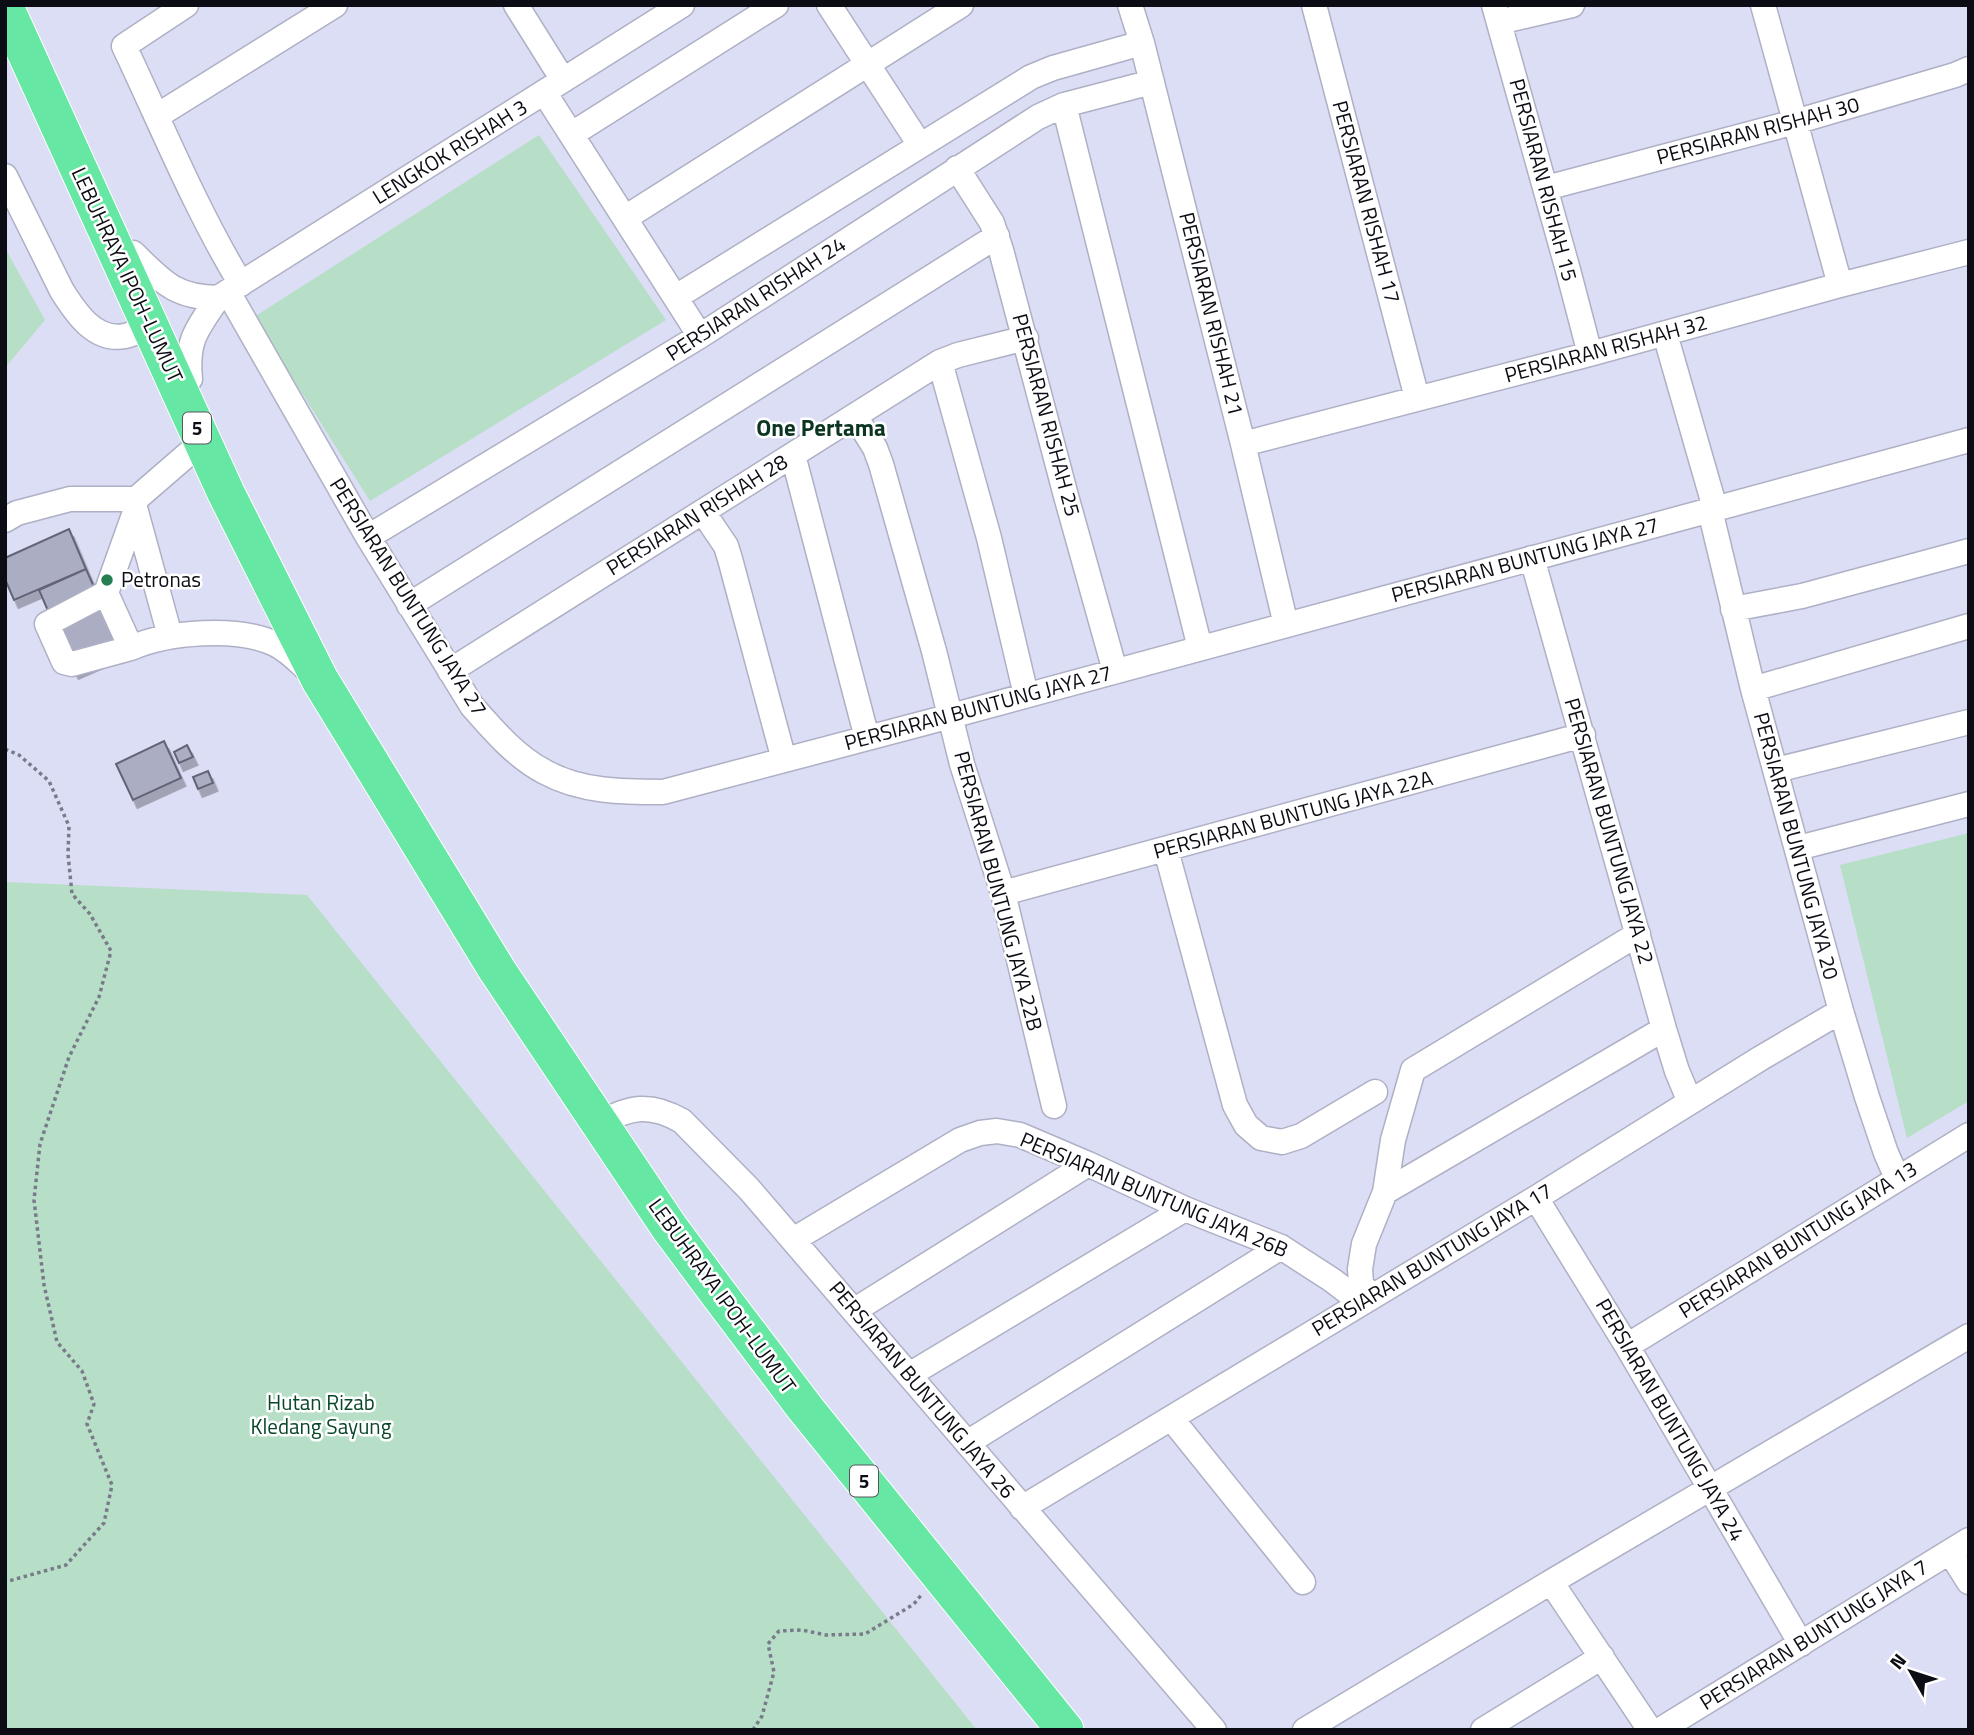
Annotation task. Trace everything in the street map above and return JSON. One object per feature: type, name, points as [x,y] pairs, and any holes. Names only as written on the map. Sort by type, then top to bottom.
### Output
[{"type":"highway","name":"LEBUHRAYA IPOH-LUMUT","points":[[20,5],[190,379],[298,605],[415,836]]},
{"type":"highway","name":"LEBUHRAYA IPOH-LUMUT","points":[[5,7],[226,493],[320,680],[497,970],[669,1227],[718,1293],[806,1408],[1065,1730]]},
{"type":"street","name":"PERSIARAN BUNTUNG JAYA 27","points":[[186,5],[124,46],[216,243],[229,291],[368,537],[472,706],[493,731],[519,754],[545,772],[575,784],[619,792],[663,792],[1969,440]]},
{"type":"street","points":[[157,116],[335,5]]},
{"type":"street","points":[[516,5],[554,86],[572,135],[700,336]]},
{"type":"street","name":"LENGKOK RISHAH 3","points":[[190,379],[188,359],[195,332],[229,291],[682,5]]},
{"type":"street","points":[[572,135],[776,5]]},
{"type":"street","points":[[830,5],[920,145]]},
{"type":"street","points":[[625,218],[961,5]]},
{"type":"street","name":"PERSIARAN RISHAH 21","points":[[1130,5],[1152,82],[1286,625]]},
{"type":"street","name":"PERSIARAN RISHAH 17","points":[[1314,5],[1418,398]]},
{"type":"street","points":[[1497,14],[1572,5]]},
{"type":"street","points":[[1763,5],[1840,285]]},
{"type":"street","name":"PERSIARAN RISHAH 15","points":[[1497,14],[1590,354]]},
{"type":"street","points":[[676,297],[1031,77],[1053,68],[1142,43]]},
{"type":"street","name":"PERSIARAN RISHAH 30","points":[[1546,188],[1795,122],[1969,69]]},
{"type":"street","name":"PERSIARAN RISHAH 24","points":[[368,537],[700,336],[1038,117],[1064,105],[1152,82]]},
{"type":"street","points":[[1064,105],[1200,648]]},
{"type":"street","name":"PERSIARAN RISHAH 25","points":[[957,168],[992,223],[997,236],[1115,671]]},
{"type":"street","points":[[5,176],[62,291],[84,321],[98,332],[112,337],[127,336],[152,326]]},
{"type":"street","points":[[409,605],[997,236]]},
{"type":"street","name":"PERSIARAN RISHAH 32","points":[[1243,444],[1969,252]]},
{"type":"street","points":[[134,253],[163,281],[187,296],[229,291]]},
{"type":"street","name":"PERSIARAN BUNTUNG JAYA 20","points":[[1665,334],[1712,509],[1733,609],[1841,1011],[1867,1097],[1897,1178]]},
{"type":"street","name":"PERSIARAN RISHAH 28","points":[[450,671],[940,362],[1026,338]]},
{"type":"street","points":[[940,362],[989,538],[1026,695]]},
{"type":"street","name":"PERSIARAN BUNTUNG JAYA 22B","points":[[855,416],[875,448],[881,464],[962,764],[1003,893],[1054,1106]]},
{"type":"street","points":[[131,648],[106,593],[136,505],[203,441]]},
{"type":"street","points":[[793,455],[867,738]]},
{"type":"street","points":[[5,520],[17,513],[70,499],[136,505]]},
{"type":"street","points":[[136,505],[170,636]]},
{"type":"street","points":[[703,512],[726,546],[784,760]]},
{"type":"street","points":[[1733,609],[1802,596],[1969,551]]},
{"type":"street","name":"PERSIARAN BUNTUNG JAYA 22","points":[[1532,558],[1664,1029],[1690,1102]]},
{"type":"street","points":[[106,593],[47,624],[64,662],[72,664],[170,636],[233,634],[275,644],[320,680]]},
{"type":"street","points":[[1754,689],[1969,626]]},
{"type":"street","points":[[1776,770],[1969,722]]},
{"type":"street","name":"PERSIARAN BUNTUNG JAYA 22A","points":[[1003,893],[1583,735]]},
{"type":"street","points":[[1798,848],[1969,804]]},
{"type":"street","points":[[1166,850],[1235,1105],[1246,1125],[1261,1138],[1282,1142],[1301,1136],[1375,1092]]},
{"type":"street","points":[[1364,1301],[1360,1269],[1364,1244],[1385,1192],[1393,1140],[1413,1070],[1638,934]]},
{"type":"street","name":"PERSIARAN BUNTUNG JAYA 17","points":[[1022,1508],[1841,1011]]},
{"type":"street","points":[[1385,1192],[1664,1029]]},
{"type":"street","name":"PERSIARAN BUNTUNG JAYA 26","points":[[600,1124],[628,1110],[639,1109],[670,1114],[682,1121],[749,1189],[855,1310],[1214,1730]]},
{"type":"street","name":"PERSIARAN BUNTUNG JAYA 26B","points":[[793,1240],[960,1140],[997,1131],[1020,1135],[1185,1209],[1281,1247],[1364,1301]]},
{"type":"street","name":"PERSIARAN BUNTUNG JAYA 13","points":[[1627,1346],[1969,1135]]},
{"type":"street","points":[[855,1310],[1088,1164]]},
{"type":"street","name":"PERSIARAN BUNTUNG JAYA 24","points":[[1536,1198],[1627,1346],[1801,1644]]},
{"type":"street","points":[[909,1375],[1185,1209]]},
{"type":"street","points":[[967,1443],[1281,1247]]},
{"type":"street","points":[[1305,1730],[1969,1336]]},
{"type":"street","points":[[1171,1418],[1303,1582]]},
{"type":"street","points":[[1959,1546],[1969,1582]]},
{"type":"street","name":"PERSIARAN BUNTUNG JAYA 7","points":[[1660,1730],[1959,1546]]},
{"type":"street","points":[[1551,1582],[1650,1730]]},
{"type":"street","points":[[1483,1730],[1602,1657]]},
{"type":"path","points":[[5,750],[19,755],[49,781],[69,826],[68,854],[72,894],[90,914],[111,951],[100,997],[69,1057],[40,1144],[34,1200],[44,1285],[57,1342],[82,1371],[94,1404],[87,1424],[112,1485],[104,1523],[66,1565],[5,1582]]},
{"type":"path","points":[[753,1730],[762,1716],[774,1672],[768,1644],[779,1631],[802,1630],[826,1635],[865,1634],[914,1604],[938,1574]]},
{"type":"green space","points":[[539,135],[666,320],[370,501],[254,317]]},
{"type":"green space","points":[[5,248],[45,320],[5,368]]},
{"type":"green space","points":[[1969,833],[1969,1101],[1907,1138],[1840,865]]},
{"type":"green space","name":"Hutan Rizab Kledang Sayung","points":[[5,882],[307,895],[977,1730],[5,1730]]},
{"type":"building","points":[[69,529],[86,569],[14,600],[5,579],[5,558]]},
{"type":"building","points":[[86,569],[122,650],[74,671],[39,590]]},
{"type":"building","points":[[164,741],[181,778],[133,800],[116,764]]},
{"type":"building","points":[[187,745],[193,757],[179,763],[174,752]]},
{"type":"building","points":[[208,771],[213,783],[198,789],[193,777]]},
{"type":"place","name":"Petronas","points":[[107,580]]},
{"type":"district","name":"One Pertama","points":[[821,428]]}]
